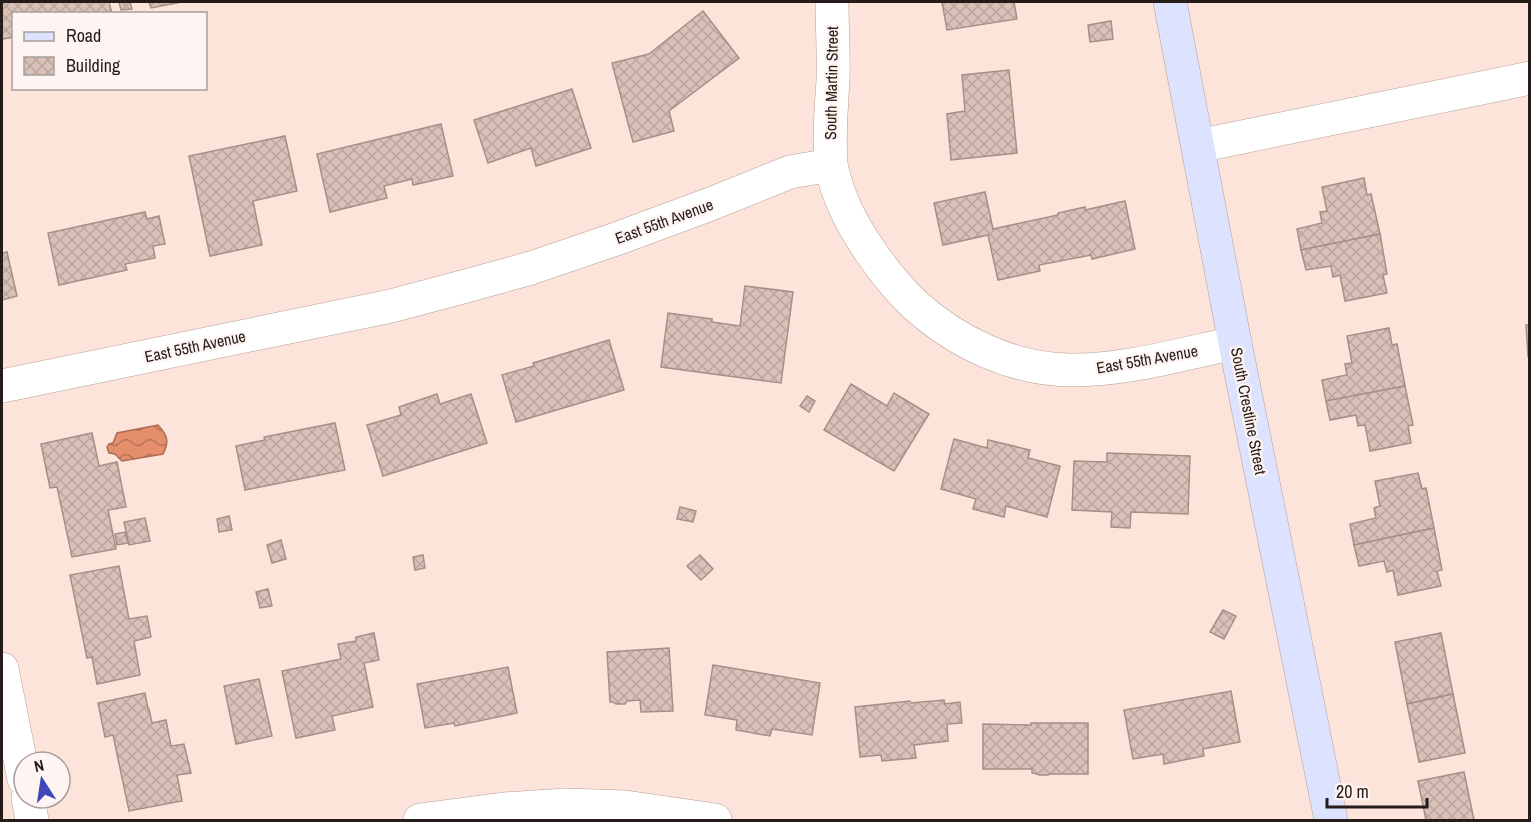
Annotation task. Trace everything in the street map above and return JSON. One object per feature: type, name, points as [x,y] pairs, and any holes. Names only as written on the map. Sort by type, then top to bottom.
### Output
[{"type":"street","name":"South Martin Street","points":[[831,165],[832,2]]},
{"type":"street","name":"South Crestline Street","points":[[1170,2],[1235,343],[1331,820]]},
{"type":"street","points":[[1198,146],[1530,78]]},
{"type":"street","name":"East 55th Avenue","points":[[2,386],[391,306],[531,268],[708,205],[790,172],[831,165],[841,202],[861,238],[888,276],[913,303],[952,334],[990,354],[1030,366],[1068,370],[1111,369],[1235,343]]},
{"type":"street","points":[[2,669],[18,750]]},
{"type":"street","points":[[420,820],[504,808],[566,804],[624,814],[715,820]]},
{"type":"water","points":[[158,425],[166,438],[163,454],[122,461],[115,454],[109,453],[107,447],[113,443],[117,433]]},
{"type":"building","points":[[2,2],[109,2],[112,12],[12,12],[12,37],[2,39]]},
{"type":"building","points":[[119,2],[130,2],[132,9],[121,10]]},
{"type":"building","points":[[149,2],[182,2],[151,8]]},
{"type":"building","points":[[942,2],[1014,2],[1017,19],[947,30]]},
{"type":"building","points":[[703,11],[739,58],[669,111],[674,131],[633,142],[612,63],[649,54]]},
{"type":"building","points":[[1111,21],[1113,39],[1090,42],[1088,25]]},
{"type":"building","points":[[1009,70],[1017,153],[951,160],[947,114],[965,111],[962,75]]},
{"type":"building","points":[[572,89],[591,148],[536,166],[531,148],[488,163],[474,120]]},
{"type":"building","points":[[441,124],[453,176],[413,185],[412,179],[384,186],[387,198],[330,212],[317,154]]},
{"type":"building","points":[[285,136],[297,191],[253,201],[262,245],[210,256],[189,156]]},
{"type":"building","points":[[1364,178],[1367,195],[1371,194],[1380,234],[1301,250],[1297,229],[1322,223],[1320,212],[1327,211],[1322,187]]},
{"type":"building","points":[[985,192],[993,229],[1085,207],[1085,210],[1125,201],[1135,249],[1092,259],[1091,255],[1039,265],[1040,271],[998,280],[988,235],[943,245],[934,203]]},
{"type":"building","points":[[145,212],[147,219],[159,216],[165,244],[153,246],[155,258],[125,264],[127,270],[59,285],[48,233]]},
{"type":"building","points":[[1380,234],[1387,274],[1383,275],[1387,293],[1345,301],[1340,275],[1333,277],[1331,266],[1306,270],[1301,250]]},
{"type":"building","points":[[7,252],[17,296],[2,300],[2,253]]},
{"type":"building","points":[[745,286],[793,292],[781,383],[661,367],[668,313],[712,319],[712,322],[740,326]]},
{"type":"building","points":[[1529,311],[1530,355],[1528,356],[1526,325],[1529,325]]},
{"type":"building","points":[[1389,328],[1392,345],[1397,344],[1405,386],[1326,401],[1322,380],[1347,375],[1345,364],[1352,363],[1347,336]]},
{"type":"building","points":[[609,340],[624,390],[516,422],[502,375]]},
{"type":"building","points":[[851,384],[887,406],[894,393],[929,414],[894,471],[824,430]]},
{"type":"building","points":[[1405,386],[1413,425],[1408,426],[1411,443],[1370,451],[1365,425],[1358,426],[1356,415],[1330,420],[1326,401]]},
{"type":"building","points":[[437,394],[440,404],[471,394],[487,443],[383,476],[367,425],[401,415],[399,407]]},
{"type":"building","points":[[807,396],[815,401],[809,412],[800,406]]},
{"type":"building","points":[[335,423],[345,470],[245,490],[236,446],[265,440],[264,437]]},
{"type":"building","points":[[92,433],[99,466],[117,462],[126,507],[108,510],[116,549],[72,557],[57,487],[50,488],[41,444]]},
{"type":"building","points":[[954,439],[987,448],[988,440],[1030,450],[1028,458],[1060,466],[1047,517],[1006,506],[1004,517],[973,509],[976,499],[941,489]]},
{"type":"building","points":[[1107,453],[1190,456],[1188,514],[1131,512],[1130,528],[1111,527],[1112,512],[1072,510],[1074,461],[1107,462]]},
{"type":"building","points":[[1418,473],[1422,489],[1426,488],[1434,528],[1354,545],[1350,524],[1376,518],[1374,508],[1380,506],[1375,481]]},
{"type":"building","points":[[680,507],[696,511],[693,522],[677,519]]},
{"type":"building","points":[[229,516],[232,530],[219,532],[217,519]]},
{"type":"building","points":[[145,518],[150,541],[129,545],[124,522]]},
{"type":"building","points":[[1434,528],[1442,570],[1437,571],[1441,586],[1398,595],[1393,570],[1387,572],[1384,561],[1359,566],[1354,545]]},
{"type":"building","points":[[125,532],[128,543],[117,545],[115,534]]},
{"type":"building","points":[[281,540],[286,559],[272,563],[267,545]]},
{"type":"building","points":[[423,555],[425,568],[415,570],[413,557]]},
{"type":"building","points":[[700,555],[713,569],[701,580],[687,566]]},
{"type":"building","points":[[119,566],[129,619],[147,616],[151,637],[134,641],[140,675],[97,684],[92,657],[87,658],[70,575]]},
{"type":"building","points":[[268,589],[272,606],[260,608],[256,592]]},
{"type":"building","points":[[1223,610],[1236,616],[1224,639],[1210,632]]},
{"type":"building","points":[[374,633],[379,660],[364,663],[373,707],[332,716],[335,730],[296,738],[282,671],[341,659],[338,644],[356,641],[356,637]]},
{"type":"building","points":[[1441,633],[1453,694],[1407,704],[1395,642]]},
{"type":"building","points":[[669,648],[673,711],[641,712],[640,700],[627,701],[625,704],[610,702],[607,652]]},
{"type":"building","points":[[713,665],[820,683],[812,735],[772,729],[770,736],[736,730],[737,720],[705,715]]},
{"type":"building","points":[[508,667],[517,713],[455,726],[454,723],[425,728],[417,684]]},
{"type":"building","points":[[259,679],[272,736],[236,744],[224,686]]},
{"type":"building","points":[[1231,691],[1240,742],[1203,749],[1204,756],[1164,764],[1163,754],[1133,759],[1124,710]]},
{"type":"building","points":[[145,693],[152,723],[166,720],[171,746],[184,744],[191,773],[177,775],[182,801],[129,811],[113,735],[105,737],[98,703]]},
{"type":"building","points":[[1453,694],[1465,753],[1419,762],[1407,704]]},
{"type":"building","points":[[944,700],[945,704],[960,702],[962,723],[947,724],[948,741],[914,745],[916,758],[882,761],[881,755],[860,757],[855,707]]},
{"type":"building","points":[[1031,723],[1088,723],[1088,774],[1039,775],[1032,773],[1032,769],[983,769],[983,724],[1031,725]]},
{"type":"building","points":[[1464,772],[1474,820],[1426,820],[1418,781]]}]
